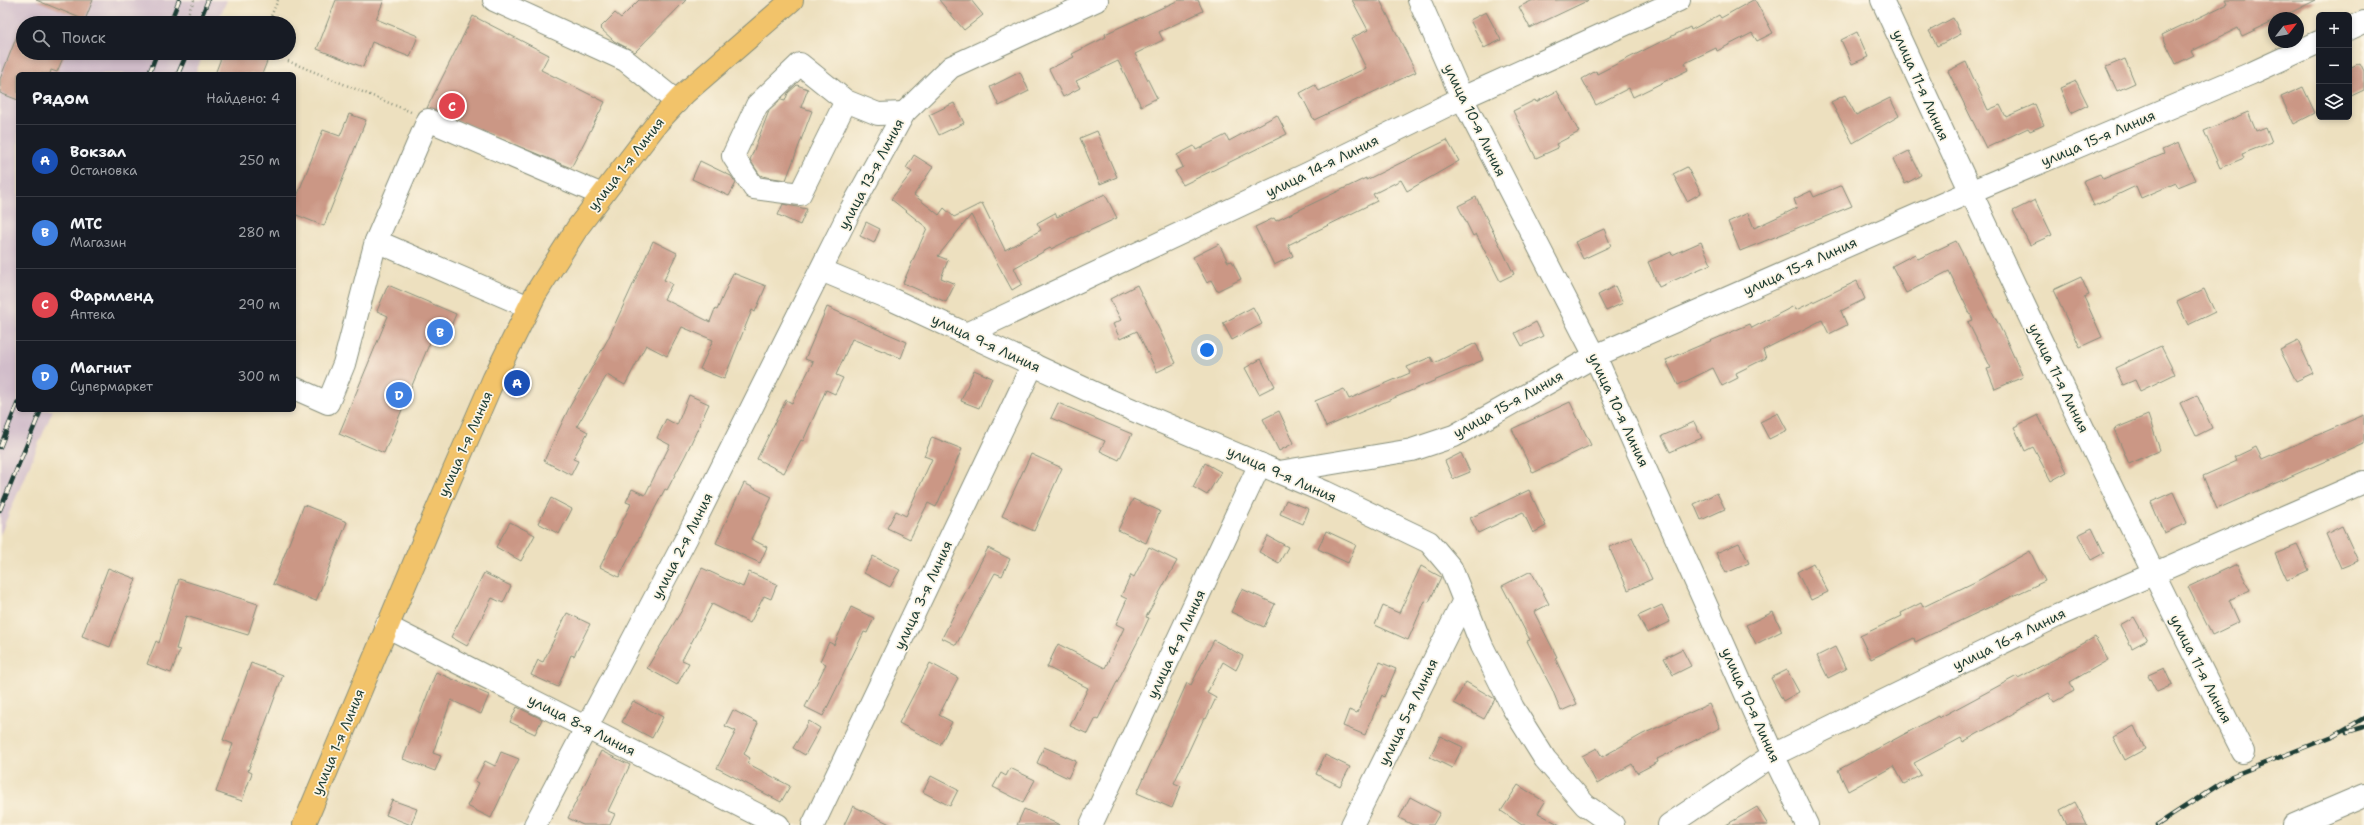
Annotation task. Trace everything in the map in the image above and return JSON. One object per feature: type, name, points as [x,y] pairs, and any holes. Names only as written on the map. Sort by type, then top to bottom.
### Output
[{"type":"main road","name":"улица 1-я Линия","points":[[304,825],[386,626],[494,378],[529,307],[578,227],[658,122],[677,102],[792,0]]},
{"type":"street","points":[[494,0],[625,60],[677,102]]},
{"type":"street","name":"улица 13-я Линия","points":[[822,267],[849,213],[904,113],[951,67],[1097,0]]},
{"type":"street","name":"улица 10-я Линия","points":[[1419,0],[1462,98],[1595,356],[1773,755],[1807,825]]},
{"type":"street","name":"улица 14-я Линия","points":[[966,334],[1309,173],[1462,98],[1679,0]]},
{"type":"street","name":"улица 11-я Линия","points":[[1882,0],[1970,192],[2152,573],[2244,752]]},
{"type":"street","points":[[2352,27],[2364,22]]},
{"type":"street","name":"улица 15-я Линия","points":[[1270,468],[1412,450],[1454,436],[1595,356],[1970,192],[2252,73],[2316,43]]},
{"type":"street","points":[[846,101],[800,194],[754,188],[733,156],[757,105],[800,64],[846,101],[878,114],[904,113]]},
{"type":"street","points":[[296,389],[328,403],[344,364],[376,241],[428,120],[602,195]]},
{"type":"street","points":[[376,241],[529,307]]},
{"type":"street","name":"улица 9-я Линия","points":[[822,267],[1032,364],[1270,468],[1429,542],[1451,568],[1482,646],[1509,701],[1545,759],[1585,805],[1613,825]]},
{"type":"street","name":"улица 2-я Линия","points":[[535,825],[687,537],[822,267]]},
{"type":"street","name":"улица 3-я Линия","points":[[813,825],[1032,364]]},
{"type":"street","name":"улица 4-я Линия","points":[[1092,825],[1270,468]]},
{"type":"street","name":"улица 16-я Линия","points":[[1670,825],[1773,755],[2059,615],[2152,573],[2364,482]]},
{"type":"street","name":"улица 5-я Линия","points":[[1352,825],[1464,600]]},
{"type":"street","name":"улица 8-я Линия","points":[[386,626],[778,825]]},
{"type":"street","points":[[2294,825],[2364,795]]},
{"type":"path","points":[[187,16],[194,0]]},
{"type":"path","points":[[271,16],[278,0]]},
{"type":"path","points":[[288,61],[428,120]]},
{"type":"shaded area","points":[[0,0],[227,0],[220,16],[16,16],[16,60],[201,60],[196,72],[16,72],[16,412],[52,412],[0,535]]},
{"type":"building","points":[[36,0],[93,0],[87,16],[75,16]]},
{"type":"building","points":[[336,0],[384,0],[376,19],[418,36],[410,57],[372,42],[363,67],[317,49]]},
{"type":"building","points":[[639,0],[686,0],[635,52],[614,41],[600,28],[615,13],[621,18]]},
{"type":"building","points":[[939,0],[971,0],[983,15],[964,30]]},
{"type":"building","points":[[1179,0],[1198,0],[1203,11],[1159,32],[1163,40],[1135,54],[1157,98],[1141,106],[1118,61],[1076,81],[1080,88],[1063,97],[1049,69],[1074,57],[1072,54],[1106,37],[1105,34]]},
{"type":"building","points":[[1352,0],[1380,0],[1416,72],[1314,120],[1300,93],[1315,85],[1319,91],[1366,68],[1351,38],[1368,30]]},
{"type":"building","points":[[1533,0],[1589,0],[1530,28],[1519,7]]},
{"type":"building","points":[[1755,0],[1773,33],[1757,41],[1752,33],[1717,51],[1716,48],[1685,63],[1688,70],[1633,97],[1629,88],[1596,105],[1582,79],[1596,71],[1597,74],[1690,27],[1691,30],[1719,15],[1721,18]]},
{"type":"building","points":[[2225,0],[2316,0],[2292,12],[2268,12],[2268,24],[2242,36],[2238,28],[2192,51],[2194,55],[2176,64],[2162,35],[2227,4]]},
{"type":"building","points":[[1486,12],[1501,40],[1484,48],[1470,20]]},
{"type":"building","points":[[473,16],[549,55],[541,70],[605,102],[571,168],[427,108]]},
{"type":"building","points":[[1953,18],[1961,34],[1937,46],[1929,31]]},
{"type":"building","points":[[1857,32],[1868,57],[1852,64],[1841,40]]},
{"type":"building","points":[[16,38],[16,60],[62,60],[57,72],[51,70],[50,72],[16,72],[16,99],[0,93],[0,79]]},
{"type":"building","points":[[2125,59],[2135,83],[2117,91],[2106,67]]},
{"type":"building","points":[[220,60],[268,60],[263,72],[216,72]]},
{"type":"building","points":[[1966,62],[1988,110],[2000,105],[2006,117],[2035,104],[2044,125],[2030,131],[2028,128],[1986,148],[1948,71]]},
{"type":"building","points":[[2360,63],[2364,71],[2364,90],[2352,96],[2352,84],[2352,67]]},
{"type":"building","points":[[1020,72],[1029,91],[999,106],[990,87]]},
{"type":"building","points":[[2076,81],[2088,105],[2071,113],[2060,88]]},
{"type":"building","points":[[797,85],[808,89],[801,107],[812,111],[786,180],[760,175],[750,160],[769,111],[781,100],[785,101],[788,93]]},
{"type":"building","points":[[2303,87],[2315,113],[2294,124],[2281,97]]},
{"type":"building","points":[[1557,91],[1579,132],[1556,144],[1558,148],[1536,158],[1513,111],[1535,100],[1536,102]]},
{"type":"building","points":[[1845,95],[1856,115],[1890,98],[1899,116],[1853,143],[1831,102]]},
{"type":"building","points":[[954,103],[964,123],[939,135],[929,115]]},
{"type":"building","points":[[2248,112],[2256,131],[2266,127],[2272,142],[2242,154],[2244,158],[2220,168],[2204,131]]},
{"type":"building","points":[[349,114],[366,120],[324,226],[296,215],[296,199],[323,130],[340,136]]},
{"type":"building","points":[[1277,115],[1287,134],[1183,185],[1175,171],[1183,167],[1177,155],[1194,146],[1196,150],[1226,135],[1229,141]]},
{"type":"building","points":[[1097,131],[1117,177],[1100,184],[1080,138]]},
{"type":"building","points":[[1447,140],[1459,161],[1407,191],[1401,180],[1373,194],[1377,201],[1288,245],[1293,256],[1274,265],[1255,227],[1274,218],[1276,221],[1366,178],[1366,180]]},
{"type":"building","points":[[2178,143],[2195,180],[2178,187],[2176,183],[2141,198],[2136,186],[2094,206],[2083,181],[2100,174],[2103,179],[2164,154],[2162,150]]},
{"type":"building","points":[[1909,151],[1921,175],[1905,184],[1893,159]]},
{"type":"building","points":[[914,155],[933,167],[914,195],[939,215],[944,208],[954,217],[982,203],[1005,250],[1041,230],[1037,223],[1055,213],[1057,217],[1105,194],[1117,218],[1051,249],[1050,248],[1014,268],[1022,284],[1012,290],[971,215],[938,256],[948,260],[941,278],[955,284],[946,302],[903,283],[927,228],[891,199],[912,172],[906,168]]},
{"type":"building","points":[[700,161],[731,176],[736,183],[729,196],[692,179]]},
{"type":"building","points":[[1687,167],[1701,193],[1687,201],[1673,174]]},
{"type":"building","points":[[1842,185],[1852,206],[1740,251],[1728,222],[1748,213],[1754,228],[1797,208],[1794,199],[1811,191],[1814,197]]},
{"type":"building","points":[[1476,197],[1514,274],[1500,281],[1476,234],[1473,236],[1458,206]]},
{"type":"building","points":[[2035,200],[2052,235],[2030,245],[2013,211]]},
{"type":"building","points":[[783,204],[807,209],[800,225],[778,215]]},
{"type":"building","points":[[866,222],[880,229],[874,243],[860,236]]},
{"type":"building","points":[[1604,229],[1611,246],[1583,259],[1575,242]]},
{"type":"building","points":[[653,241],[677,253],[664,280],[672,284],[664,299],[710,322],[715,309],[717,310],[733,273],[766,286],[755,312],[752,310],[724,379],[700,369],[713,340],[682,327],[667,356],[646,345],[625,385],[607,375],[577,426],[588,432],[573,459],[578,461],[571,475],[544,461],[569,408],[608,339]]},
{"type":"building","points":[[1956,241],[2005,337],[2023,377],[1995,389],[1987,369],[1991,368],[1968,322],[1973,320],[1949,271],[1906,293],[1892,266],[1915,254],[1918,259]]},
{"type":"building","points":[[1701,242],[1711,264],[1659,287],[1648,262],[1671,252],[1672,255]]},
{"type":"building","points":[[1219,244],[1228,262],[1232,261],[1241,279],[1217,291],[1211,280],[1207,283],[1193,257]]},
{"type":"building","points":[[2081,277],[2089,295],[2084,297],[2102,337],[2080,347],[2053,290]]},
{"type":"building","points":[[1857,281],[1865,299],[1841,311],[1847,325],[1829,334],[1822,320],[1763,350],[1766,358],[1736,373],[1738,378],[1722,386],[1713,368],[1678,385],[1666,360],[1750,324],[1752,328],[1794,306],[1796,310]]},
{"type":"building","points":[[388,285],[456,314],[445,340],[433,335],[384,453],[339,434],[388,316],[377,311]]},
{"type":"building","points":[[1137,285],[1176,363],[1157,372],[1137,331],[1120,339],[1113,324],[1121,320],[1110,299]]},
{"type":"building","points":[[1615,286],[1623,303],[1606,311],[1598,295]]},
{"type":"building","points":[[2204,289],[2215,312],[2188,325],[2177,302]]},
{"type":"building","points":[[827,307],[907,342],[901,358],[852,339],[836,375],[843,378],[835,394],[826,390],[803,441],[801,440],[784,473],[757,459],[786,400],[792,403],[813,362],[805,359]]},
{"type":"building","points":[[1253,307],[1262,324],[1232,340],[1223,323]]},
{"type":"building","points":[[1536,322],[1543,336],[1522,346],[1515,333]]},
{"type":"building","points":[[2298,341],[2313,373],[2296,381],[2280,350]]},
{"type":"building","points":[[1476,343],[1483,360],[1326,427],[1315,401],[1344,389],[1349,399],[1410,373],[1407,367],[1431,357],[1434,363]]},
{"type":"building","points":[[2161,346],[2175,374],[2140,391],[2135,380],[2123,385],[2115,368]]},
{"type":"building","points":[[1261,359],[1275,386],[1259,394],[1245,368]]},
{"type":"building","points":[[974,370],[992,378],[979,408],[961,401]]},
{"type":"building","points":[[689,395],[709,404],[686,454],[667,490],[665,489],[619,577],[600,567],[631,504],[626,502],[632,489],[645,495],[670,445],[657,438],[666,419],[677,425]]},
{"type":"building","points":[[2197,395],[2212,428],[2196,436],[2180,403]]},
{"type":"building","points":[[1570,402],[1591,445],[1533,473],[1512,429]]},
{"type":"building","points":[[1058,403],[1132,434],[1119,460],[1100,451],[1105,441],[1051,418]]},
{"type":"building","points":[[1279,411],[1294,443],[1279,451],[1263,419]]},
{"type":"building","points":[[1778,413],[1787,430],[1769,439],[1760,422]]},
{"type":"building","points":[[2038,415],[2067,472],[2051,481],[2033,447],[2025,451],[2014,427]]},
{"type":"building","points":[[2148,415],[2160,450],[2129,464],[2114,429]]},
{"type":"building","points":[[2364,415],[2364,444],[2217,509],[2203,476],[2237,461],[2235,457],[2256,447],[2262,459]]},
{"type":"building","points":[[1694,422],[1702,438],[1670,452],[1662,436]]},
{"type":"building","points":[[932,437],[962,449],[936,507],[928,503],[910,539],[887,528],[896,511],[906,516],[932,459],[924,456]]},
{"type":"building","points":[[1461,453],[1470,472],[1453,479],[1445,461]]},
{"type":"building","points":[[1031,454],[1062,468],[1034,531],[1002,516]]},
{"type":"building","points":[[1205,463],[1221,472],[1207,495],[1193,487]]},
{"type":"building","points":[[744,483],[772,497],[751,539],[767,547],[760,563],[716,543]]},
{"type":"building","points":[[1529,490],[1546,526],[1533,533],[1523,512],[1478,533],[1470,518]]},
{"type":"building","points":[[2173,492],[2187,523],[2164,533],[2151,502]]},
{"type":"building","points":[[1717,493],[1725,509],[1701,520],[1694,504]]},
{"type":"building","points":[[551,498],[572,509],[559,534],[538,523]]},
{"type":"building","points":[[1133,499],[1160,511],[1146,543],[1118,530]]},
{"type":"building","points":[[1286,500],[1309,509],[1303,524],[1280,514]]},
{"type":"building","points":[[304,505],[347,522],[316,601],[273,584]]},
{"type":"building","points":[[510,522],[535,535],[521,561],[496,547]]},
{"type":"building","points":[[2342,526],[2358,561],[2341,568],[2326,534]]},
{"type":"building","points":[[2092,528],[2104,553],[2091,560],[2078,535]]},
{"type":"building","points":[[1326,531],[1356,545],[1348,563],[1318,549]]},
{"type":"building","points":[[1268,536],[1288,547],[1279,563],[1259,552]]},
{"type":"building","points":[[1632,537],[1652,579],[1628,590],[1609,547]]},
{"type":"building","points":[[1739,543],[1749,563],[1726,573],[1716,553]]},
{"type":"building","points":[[2297,545],[2309,570],[2287,580],[2275,554]]},
{"type":"building","points":[[1149,547],[1177,561],[1146,617],[1149,618],[1098,719],[1096,718],[1088,734],[1070,726],[1088,688],[1047,667],[1058,644],[1105,668],[1124,628],[1116,624],[1127,599],[1121,596],[1131,575],[1134,577]]},
{"type":"building","points":[[988,548],[1010,559],[1002,576],[995,573],[956,645],[942,638]]},
{"type":"building","points":[[2030,551],[2045,581],[1915,642],[1914,638],[1871,659],[1860,636],[1902,616],[1901,613],[1921,603],[1923,607],[1979,580]]},
{"type":"building","points":[[873,556],[900,570],[890,587],[864,573]]},
{"type":"building","points":[[1813,563],[1828,592],[1811,600],[1797,572]]},
{"type":"building","points":[[2237,564],[2250,590],[2229,600],[2239,622],[2212,635],[2188,587]]},
{"type":"building","points":[[1421,566],[1441,577],[1429,602],[1425,601],[1408,640],[1375,625],[1383,606],[1399,613]]},
{"type":"building","points":[[108,568],[136,579],[110,647],[82,636]]},
{"type":"building","points":[[702,568],[743,587],[749,572],[777,584],[771,599],[764,596],[750,623],[712,604],[682,660],[689,663],[677,685],[647,668],[682,610]]},
{"type":"building","points":[[1531,571],[1549,604],[1534,612],[1557,657],[1555,658],[1577,704],[1561,711],[1552,689],[1527,641],[1530,640],[1502,586]]},
{"type":"building","points":[[484,573],[511,586],[503,603],[492,598],[467,646],[451,637]]},
{"type":"building","points":[[179,579],[258,604],[248,635],[186,616],[176,649],[180,650],[171,673],[147,664],[156,641],[159,643]]},
{"type":"building","points":[[1242,589],[1275,604],[1264,627],[1231,612]]},
{"type":"building","points":[[1662,605],[1670,622],[1647,633],[1638,616]]},
{"type":"building","points":[[851,607],[874,618],[867,633],[864,632],[823,716],[805,707],[826,664],[820,661],[829,642],[834,645]]},
{"type":"building","points":[[1773,612],[1782,631],[1756,644],[1746,625]]},
{"type":"building","points":[[567,613],[590,624],[574,656],[571,655],[558,687],[531,675],[538,660],[543,662]]},
{"type":"building","points":[[2134,617],[2147,640],[2132,648],[2120,625]]},
{"type":"building","points":[[2095,637],[2108,660],[2070,682],[2074,691],[2054,702],[2049,693],[1963,742],[1961,738],[1914,763],[1921,775],[1904,784],[1894,766],[1848,791],[1838,770],[1938,716],[1939,718],[2017,676],[2018,678]]},
{"type":"building","points":[[1214,640],[1243,656],[1236,670],[1223,662],[1207,693],[1216,698],[1206,719],[1204,718],[1174,783],[1181,786],[1172,808],[1137,793],[1187,683],[1191,685]]},
{"type":"building","points":[[1835,647],[1846,669],[1828,678],[1817,656]]},
{"type":"building","points":[[1682,649],[1691,666],[1673,675],[1664,658]]},
{"type":"building","points":[[1380,662],[1396,669],[1384,697],[1382,695],[1365,735],[1343,726],[1349,710],[1357,713]]},
{"type":"building","points":[[251,663],[283,675],[248,771],[252,773],[242,801],[216,792],[233,744],[223,740]]},
{"type":"building","points":[[930,663],[958,678],[939,715],[952,722],[940,745],[899,723]]},
{"type":"building","points":[[2164,668],[2172,685],[2157,692],[2148,675]]},
{"type":"building","points":[[1787,670],[1799,692],[1783,701],[1771,678]]},
{"type":"building","points":[[436,672],[489,695],[481,714],[451,700],[433,753],[441,756],[435,771],[403,759]]},
{"type":"building","points":[[1466,682],[1495,699],[1484,719],[1454,703]]},
{"type":"building","points":[[633,701],[663,717],[652,738],[622,722]]},
{"type":"building","points":[[1709,704],[1720,728],[1657,759],[1658,762],[1637,773],[1632,764],[1597,784],[1582,756],[1597,748],[1602,757],[1643,734]]},
{"type":"building","points":[[517,707],[542,719],[535,734],[510,722]]},
{"type":"building","points":[[733,710],[758,723],[744,754],[750,758],[747,763],[790,786],[781,802],[717,768],[736,731],[725,726]]},
{"type":"building","points":[[809,721],[820,728],[805,755],[793,748]]},
{"type":"building","points":[[2134,726],[2145,749],[2125,760],[2113,737]]},
{"type":"building","points":[[1440,736],[1463,747],[1452,768],[1430,757]]},
{"type":"building","points":[[1044,747],[1076,761],[1068,778],[1037,763]]},
{"type":"building","points":[[601,751],[630,765],[608,811],[615,814],[610,825],[583,825],[568,818]]},
{"type":"building","points":[[501,752],[519,759],[491,818],[467,806],[479,783],[475,781],[485,761],[495,766]]},
{"type":"building","points":[[1325,755],[1350,767],[1340,786],[1316,774]]},
{"type":"building","points":[[1010,768],[1035,780],[1023,802],[993,787],[1001,773],[1006,776]]},
{"type":"building","points":[[931,776],[958,790],[950,806],[923,792]]},
{"type":"building","points":[[1518,785],[1545,802],[1538,813],[1560,825],[1522,825],[1501,811]]},
{"type":"building","points":[[1410,797],[1440,813],[1433,825],[1413,825],[1399,818]]},
{"type":"building","points":[[392,800],[417,809],[411,825],[386,815]]},
{"type":"building","points":[[2075,802],[2087,825],[2067,825],[2060,810]]},
{"type":"building","points":[[853,806],[892,825],[844,825]]},
{"type":"building","points":[[1757,807],[1768,825],[1726,825]]},
{"type":"building","points":[[1024,809],[1060,825],[1017,825]]},
{"type":"railway","points":[[173,16],[179,0]]},
{"type":"railway","points":[[202,16],[208,0]]},
{"type":"railway","points":[[150,72],[154,60]]},
{"type":"railway","points":[[179,72],[184,60]]},
{"type":"railway","points":[[0,447],[16,407]]},
{"type":"railway","points":[[0,510],[40,412]]},
{"type":"railway","points":[[2157,825],[2232,776],[2333,736],[2364,718]]},
{"type":"railway","points":[[2347,732],[2364,727]]},
{"type":"place","name":"Фармленд","points":[[452,106]]},
{"type":"place","name":"МТС","points":[[440,332]]},
{"type":"place","name":"Вокзал","points":[[517,383]]},
{"type":"place","name":"Магнит","points":[[399,395]]}]
